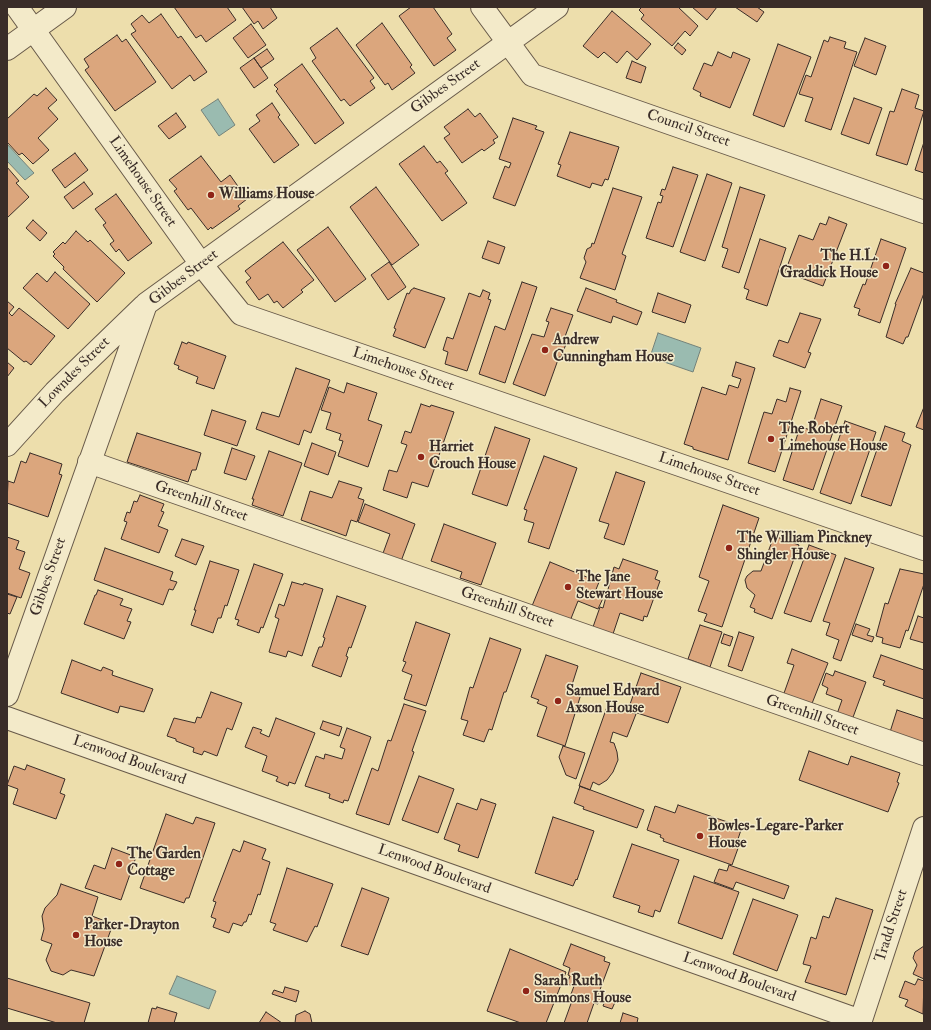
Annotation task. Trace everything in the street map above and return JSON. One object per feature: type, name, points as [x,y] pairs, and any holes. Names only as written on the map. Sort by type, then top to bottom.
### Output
[{"type":"street","name":"Limehouse Street","points":[[17,7],[201,264],[241,314],[924,549]]},
{"type":"street","points":[[7,49],[65,7]]},
{"type":"street","name":"Council Street","points":[[482,7],[532,75],[924,212]]},
{"type":"street","name":"Gibbes Street","points":[[7,696],[146,304],[557,7]]},
{"type":"street","name":"Lowndes Street","points":[[7,445],[55,392],[146,304]]},
{"type":"street","name":"Greenhill Street","points":[[89,462],[924,754]]},
{"type":"street","name":"Lenwood Boulevard","points":[[7,718],[861,1022]]},
{"type":"street","name":"Tradd Street","points":[[861,1022],[924,828]]},
{"type":"water","points":[[218,99],[235,125],[219,136],[201,110]]},
{"type":"water","points":[[7,144],[34,173],[25,180],[7,161]]},
{"type":"water","points":[[658,333],[701,348],[693,372],[650,357]]},
{"type":"water","points":[[177,976],[216,991],[209,1009],[169,994]]},
{"type":"building","points":[[174,7],[227,7],[236,20],[206,42],[201,35],[196,38]]},
{"type":"building","points":[[242,7],[270,7],[277,18],[263,29],[258,21],[254,24]]},
{"type":"building","points":[[411,7],[433,7],[452,34],[447,38],[456,50],[434,66],[399,16]]},
{"type":"building","points":[[642,7],[678,7],[698,26],[690,36],[685,31],[672,46],[641,19],[644,15],[639,10]]},
{"type":"building","points":[[692,7],[717,7],[707,20]]},
{"type":"building","points":[[735,7],[757,7],[764,12],[757,22]]},
{"type":"building","points":[[612,11],[651,44],[637,60],[627,51],[617,63],[604,52],[598,58],[583,46]]},
{"type":"building","points":[[161,14],[178,38],[181,36],[207,72],[194,81],[190,75],[172,89],[131,34],[136,31],[131,24],[142,15],[149,23]]},
{"type":"building","points":[[382,23],[412,65],[410,67],[415,73],[392,90],[388,83],[385,85],[356,45]]},
{"type":"building","points":[[251,24],[266,45],[248,58],[233,38]]},
{"type":"building","points":[[337,28],[374,78],[370,81],[375,88],[350,106],[344,99],[341,101],[312,61],[316,58],[310,48]]},
{"type":"building","points":[[117,35],[122,42],[126,39],[156,82],[115,111],[85,70],[89,67],[84,59]]},
{"type":"building","points":[[830,37],[846,42],[844,48],[857,52],[831,130],[805,121],[813,98],[799,94],[806,75],[811,77],[824,40],[828,42]]},
{"type":"building","points":[[865,38],[886,46],[876,75],[854,66]]},
{"type":"building","points":[[678,43],[686,50],[682,55],[674,48]]},
{"type":"building","points":[[778,44],[811,57],[784,127],[753,115]]},
{"type":"building","points":[[267,49],[274,59],[261,68],[254,58]]},
{"type":"building","points":[[718,52],[731,58],[733,52],[750,59],[730,108],[700,96],[701,93],[693,89],[704,63],[712,66]]},
{"type":"building","points":[[254,58],[268,78],[254,88],[240,68]]},
{"type":"building","points":[[632,61],[646,67],[641,83],[626,78]]},
{"type":"building","points":[[302,64],[344,123],[315,144],[276,91],[278,89],[274,85]]},
{"type":"building","points":[[46,88],[57,100],[48,108],[58,119],[38,138],[49,150],[33,164],[22,153],[19,155],[7,142],[7,119],[34,94],[37,96]]},
{"type":"building","points":[[902,89],[919,95],[915,108],[924,111],[907,165],[876,155],[890,111],[894,112]]},
{"type":"building","points":[[854,98],[882,108],[869,144],[841,134]]},
{"type":"building","points":[[272,103],[280,115],[278,117],[299,145],[274,163],[249,129],[260,121],[256,115]]},
{"type":"building","points":[[468,109],[475,117],[480,113],[498,137],[493,140],[495,143],[484,151],[482,149],[462,163],[444,138],[450,134],[444,127]]},
{"type":"building","points":[[176,113],[186,127],[169,139],[158,126]]},
{"type":"building","points":[[513,118],[537,126],[535,129],[544,132],[515,206],[493,198],[505,166],[509,168],[511,163],[499,159]]},
{"type":"building","points":[[570,132],[619,147],[608,180],[605,179],[602,186],[592,183],[590,188],[557,176],[561,165],[558,164]]},
{"type":"building","points":[[924,142],[924,173],[915,170]]},
{"type":"building","points":[[424,146],[437,163],[440,161],[448,171],[445,173],[467,203],[442,221],[399,164]]},
{"type":"building","points":[[75,153],[88,170],[65,188],[52,170]]},
{"type":"building","name":"Williams House","points":[[201,156],[221,182],[230,175],[247,199],[238,206],[240,209],[212,229],[211,227],[208,230],[191,208],[188,210],[174,191],[177,189],[169,180]]},
{"type":"building","points":[[7,167],[19,181],[16,183],[29,197],[7,218]]},
{"type":"building","points":[[673,167],[698,175],[673,247],[646,238],[658,202],[661,203],[663,196],[660,195],[662,189],[665,190]]},
{"type":"building","points":[[707,174],[732,183],[705,261],[680,252]]},
{"type":"building","points":[[84,182],[93,194],[73,209],[64,197]]},
{"type":"building","points":[[376,187],[419,245],[392,265],[350,207]]},
{"type":"building","points":[[740,187],[765,195],[739,273],[722,267],[728,249],[722,247]]},
{"type":"building","points":[[613,188],[642,197],[622,254],[626,256],[615,290],[580,278],[586,262],[584,258],[587,249],[591,247],[592,243],[594,244]]},
{"type":"building","points":[[116,194],[152,243],[128,261],[119,249],[116,252],[110,244],[114,241],[103,225],[106,223],[95,209]]},
{"type":"building","points":[[829,217],[847,224],[823,286],[785,272],[799,235],[813,240],[820,223],[826,225]]},
{"type":"building","points":[[33,220],[47,233],[40,241],[26,228]]},
{"type":"building","points":[[328,227],[366,279],[335,302],[297,250]]},
{"type":"building","points":[[76,231],[88,242],[90,240],[125,273],[97,302],[63,269],[64,267],[53,256],[55,254],[53,252],[63,242],[65,244]]},
{"type":"building","points":[[760,239],[786,248],[767,306],[746,299],[749,290],[744,288]]},
{"type":"building","name":"The H.L. Graddick House","points":[[881,239],[906,248],[880,323],[858,315],[860,309],[854,307],[863,284],[865,285]]},
{"type":"building","points":[[488,241],[505,247],[499,264],[482,258]]},
{"type":"building","points":[[283,242],[314,280],[301,290],[303,292],[283,308],[277,301],[274,303],[268,294],[259,300],[246,282],[251,278],[245,271]]},
{"type":"building","points":[[389,262],[406,287],[388,300],[371,275]]},
{"type":"building","points":[[911,268],[924,273],[924,293],[908,337],[906,337],[903,344],[886,337],[895,304]]},
{"type":"building","points":[[55,272],[90,304],[68,329],[23,288],[37,273],[47,282]]},
{"type":"building","points":[[522,282],[537,287],[505,383],[479,374],[495,326],[505,330]]},
{"type":"building","points":[[414,288],[445,298],[425,348],[393,336],[396,329],[394,328],[407,293],[409,294]]},
{"type":"building","points":[[586,288],[642,312],[637,325],[613,316],[611,323],[577,311]]},
{"type":"building","points":[[483,290],[490,293],[488,299],[491,300],[467,371],[445,364],[448,352],[443,350],[447,337],[453,339],[469,293],[480,297]]},
{"type":"building","points":[[658,293],[691,305],[685,323],[652,312]]},
{"type":"building","points":[[7,301],[14,307],[9,313],[12,316],[19,308],[55,336],[31,365],[26,361],[24,362],[7,348]]},
{"type":"building","name":"Andrew Cunningham House","points":[[551,308],[573,315],[563,342],[566,344],[561,357],[559,357],[545,396],[513,384],[532,334],[544,337],[549,322],[546,321]]},
{"type":"building","points":[[800,313],[821,319],[808,352],[811,353],[805,368],[773,356],[779,340],[788,343]]},
{"type":"building","points":[[182,342],[187,344],[188,342],[226,356],[214,389],[196,383],[198,377],[178,369],[179,366],[174,364]]},
{"type":"building","points":[[7,362],[14,368],[7,377]]},
{"type":"building","points":[[736,362],[755,368],[728,460],[693,449],[693,447],[684,444],[702,387],[726,395],[729,385],[738,388],[741,379],[732,376]]},
{"type":"building","points":[[296,368],[330,380],[311,433],[304,430],[299,445],[256,429],[262,412],[279,417]]},
{"type":"building","points":[[347,383],[377,393],[368,420],[382,425],[368,467],[338,456],[343,441],[339,440],[341,434],[326,429],[331,413],[321,410],[329,387],[344,393]]},
{"type":"building","name":"The Robert Limehouse House","points":[[790,388],[801,391],[775,472],[748,463],[764,412],[772,414],[777,399],[786,402]]},
{"type":"building","points":[[821,399],[842,406],[813,490],[783,480],[800,427],[811,430]]},
{"type":"building","name":"Harriet Crouch House","points":[[421,404],[430,407],[431,405],[454,412],[428,487],[412,482],[407,498],[383,490],[389,470],[397,472],[407,445],[401,443],[405,431],[411,433]]},
{"type":"building","points":[[924,407],[924,430],[916,427]]},
{"type":"building","points":[[212,410],[246,421],[237,446],[204,435]]},
{"type":"building","points":[[845,421],[876,432],[851,504],[820,493]]},
{"type":"building","points":[[885,426],[905,433],[902,441],[911,445],[891,506],[861,496]]},
{"type":"building","points":[[495,427],[530,439],[507,506],[472,494]]},
{"type":"building","points":[[137,433],[201,453],[196,470],[192,470],[188,482],[127,462]]},
{"type":"building","points":[[312,443],[336,452],[328,475],[304,466]]},
{"type":"building","points":[[232,448],[255,456],[246,480],[224,473]]},
{"type":"building","points":[[269,451],[302,463],[283,516],[252,505],[254,499],[252,499]]},
{"type":"building","points":[[30,453],[62,464],[59,474],[62,475],[48,517],[7,503],[8,481],[14,483],[21,461],[26,463]]},
{"type":"building","points":[[544,456],[577,468],[549,549],[528,542],[534,523],[524,520],[527,510],[524,509]]},
{"type":"building","points":[[616,472],[645,482],[624,545],[604,538],[609,524],[599,521]]},
{"type":"building","points":[[339,481],[362,488],[358,498],[364,500],[357,522],[351,520],[346,536],[301,520],[310,491],[332,498]]},
{"type":"building","points":[[140,495],[164,504],[161,511],[164,512],[158,526],[168,530],[159,553],[121,539],[127,522],[124,521],[127,512],[130,513],[134,501],[137,502]]},
{"type":"building","points":[[365,504],[415,524],[400,564],[382,556],[390,534],[358,522]]},
{"type":"building","name":"The William Pinckney Shingler House","points":[[723,505],[759,518],[722,627],[704,621],[707,614],[698,611],[709,581],[699,577]]},
{"type":"building","points":[[444,524],[496,543],[481,585],[460,578],[462,572],[431,561]]},
{"type":"building","points":[[774,536],[799,545],[772,619],[754,612],[755,609],[750,607],[755,595],[747,588],[745,580],[753,571],[761,571]]},
{"type":"building","points":[[7,537],[19,541],[16,549],[25,552],[19,569],[30,573],[21,598],[7,593]]},
{"type":"building","points":[[182,539],[204,546],[196,565],[175,556]]},
{"type":"building","points":[[809,545],[836,555],[811,622],[784,613]]},
{"type":"building","points":[[105,548],[173,572],[170,580],[177,582],[173,590],[169,589],[163,605],[94,580]]},
{"type":"building","points":[[845,558],[874,568],[841,661],[833,658],[839,640],[826,635],[830,623],[823,621]]},
{"type":"building","points":[[623,559],[658,571],[655,579],[660,581],[647,617],[644,616],[643,621],[620,613],[613,634],[593,627],[600,607],[603,608],[614,567],[619,569]]},
{"type":"building","points":[[210,561],[239,570],[227,606],[225,605],[221,618],[218,618],[213,633],[191,625],[196,610],[194,610]]},
{"type":"building","name":"The Jane Stewart House","points":[[550,562],[599,582],[595,592],[604,596],[598,609],[578,601],[570,621],[532,606]]},
{"type":"building","points":[[254,564],[283,574],[263,628],[261,627],[259,633],[237,625],[239,620],[235,619]]},
{"type":"building","points":[[900,569],[924,574],[924,584],[908,631],[906,630],[900,648],[882,643],[883,638],[876,636],[885,603],[888,604]]},
{"type":"building","points":[[292,582],[303,585],[304,583],[323,589],[302,656],[288,651],[286,657],[269,652],[279,619],[275,617],[279,604],[284,606]]},
{"type":"building","points":[[98,590],[123,599],[120,605],[132,609],[127,621],[131,622],[124,639],[84,624]]},
{"type":"building","points":[[7,594],[17,597],[10,614],[7,613]]},
{"type":"building","points":[[337,596],[366,606],[351,648],[349,647],[346,656],[348,657],[341,677],[312,666],[319,647],[322,647],[325,638],[323,637]]},
{"type":"building","points":[[918,616],[924,618],[924,643],[910,639]]},
{"type":"building","points":[[416,622],[450,634],[426,706],[404,699],[412,675],[402,671],[406,662],[403,661]]},
{"type":"building","points":[[856,624],[870,629],[867,635],[874,637],[872,642],[852,635]]},
{"type":"building","points":[[700,625],[722,632],[710,667],[688,659]]},
{"type":"building","points":[[739,632],[754,637],[742,671],[728,666]]},
{"type":"building","points":[[724,634],[733,637],[730,646],[721,643]]},
{"type":"building","points":[[490,638],[521,649],[506,692],[504,692],[492,730],[489,729],[484,742],[463,735],[468,721],[461,719],[470,687],[473,688]]},
{"type":"building","points":[[792,649],[828,663],[811,706],[783,696],[794,665],[787,663]]},
{"type":"building","name":"Samuel Edward Axson House","points":[[546,655],[578,666],[570,691],[581,694],[565,746],[537,736],[547,707],[537,703],[539,700],[531,697]]},
{"type":"building","points":[[881,655],[924,670],[924,699],[883,685],[885,681],[873,677]]},
{"type":"building","points":[[72,660],[101,671],[103,667],[113,671],[112,675],[153,689],[144,712],[120,706],[118,713],[61,693]]},
{"type":"building","points":[[835,671],[866,682],[852,720],[837,714],[842,700],[826,694],[828,688],[822,685],[826,673],[833,676]]},
{"type":"building","points":[[641,673],[681,687],[668,723],[628,710]]},
{"type":"building","points":[[211,692],[242,703],[232,730],[227,728],[217,756],[204,751],[202,755],[193,752],[194,748],[167,736],[174,718],[195,723],[197,717],[201,718]]},
{"type":"building","points":[[404,704],[426,711],[412,751],[414,752],[389,825],[356,814],[372,768],[378,771],[388,740],[391,741]]},
{"type":"building","points":[[608,704],[636,714],[627,737],[613,732],[610,742],[614,743],[618,760],[613,772],[607,780],[599,785],[593,782],[590,790],[579,786]]},
{"type":"building","points":[[897,710],[924,719],[924,744],[890,732]]},
{"type":"building","points":[[276,718],[315,733],[295,784],[289,782],[288,786],[276,781],[278,777],[262,771],[267,756],[245,747],[253,727],[262,730],[260,733],[269,737]]},
{"type":"building","points":[[323,721],[342,727],[339,736],[320,729]]},
{"type":"building","points":[[347,728],[371,737],[348,801],[344,800],[343,803],[329,798],[330,794],[305,786],[316,756],[324,759],[325,754],[342,759],[345,749],[340,747]]},
{"type":"building","points":[[563,746],[585,753],[576,779],[566,775],[559,757]]},
{"type":"building","points":[[809,751],[848,765],[851,756],[900,773],[897,782],[899,783],[888,812],[799,780]]},
{"type":"building","points":[[27,765],[65,779],[60,793],[65,795],[56,819],[13,804],[18,789],[7,785],[14,766],[25,770]]},
{"type":"building","points":[[419,776],[454,789],[438,833],[402,820]]},
{"type":"building","points":[[580,786],[644,810],[637,828],[583,809],[584,807],[574,803]]},
{"type":"building","points":[[481,799],[496,804],[478,858],[458,851],[460,845],[444,839],[457,803],[477,810]]},
{"type":"building","name":"Bowles-Legare-Parker House","points":[[678,805],[742,827],[738,839],[741,840],[732,865],[663,841],[664,839],[660,837],[661,835],[647,830],[655,806],[675,813]]},
{"type":"building","points":[[166,814],[193,824],[196,817],[215,823],[189,898],[186,898],[184,903],[140,888]]},
{"type":"building","points":[[553,817],[594,831],[577,880],[576,879],[573,886],[535,873]]},
{"type":"building","points":[[244,841],[266,849],[262,859],[270,862],[260,895],[258,894],[251,915],[249,914],[246,922],[244,922],[242,926],[233,923],[229,933],[213,927],[216,919],[211,917],[216,902],[213,901],[233,849],[240,852]]},
{"type":"building","points":[[632,844],[679,860],[660,912],[655,910],[653,917],[638,912],[640,906],[613,897]]},
{"type":"building","points":[[112,848],[136,857],[121,900],[85,888],[94,865],[105,869]]},
{"type":"building","points":[[729,865],[789,886],[784,899],[736,882],[733,889],[714,882],[719,869],[727,871]]},
{"type":"building","points":[[287,868],[333,884],[317,927],[315,926],[307,942],[273,930],[276,924],[270,922]]},
{"type":"building","points":[[694,876],[739,892],[722,939],[678,923]]},
{"type":"building","name":"Parker-Drayton House","points":[[61,884],[98,897],[92,916],[113,924],[94,976],[71,970],[63,975],[51,971],[46,960],[52,944],[41,940],[44,929],[42,916],[45,908],[57,895]]},
{"type":"building","points":[[362,888],[389,898],[368,955],[341,946]]},
{"type":"building","points":[[836,898],[873,910],[846,995],[805,982],[811,966],[803,964],[811,937],[816,939],[823,916],[829,918]]},
{"type":"building","points":[[753,899],[798,915],[777,971],[733,954]]},
{"type":"building","points":[[571,944],[605,957],[604,961],[610,963],[598,995],[601,996],[598,1004],[594,1003],[587,1023],[564,1023],[573,998],[570,997],[574,986],[567,984],[570,976],[568,975],[570,968],[563,965]]},
{"type":"building","points":[[924,946],[924,979],[913,974],[917,965],[913,958],[915,952]]},
{"type":"building","name":"Sarah Ruth Simmons House","points":[[510,949],[566,972],[546,1023],[521,1023],[487,1011]]},
{"type":"building","points":[[7,978],[90,1003],[84,1023],[57,1023],[7,1008]]},
{"type":"building","points":[[918,979],[924,981],[923,1014],[905,1006],[908,1000],[899,997],[905,981],[915,985]]},
{"type":"building","points":[[285,987],[299,991],[296,1002],[272,994],[274,990],[283,993]]},
{"type":"building","points":[[607,996],[616,1000],[612,1009],[603,1006]]},
{"type":"building","points":[[157,1007],[177,1013],[174,1023],[148,1023],[152,1008],[156,1009]]},
{"type":"building","points":[[305,1011],[310,1014],[312,1023],[295,1023],[296,1015]]},
{"type":"building","points":[[266,1012],[282,1023],[259,1023]]},
{"type":"building","points":[[623,1013],[638,1018],[637,1023],[620,1023]]},
{"type":"place","name":"Williams House","points":[[211,195]]},
{"type":"place","name":"The H.L. Graddick House","points":[[886,266]]},
{"type":"place","name":"Andrew Cunningham House","points":[[545,350]]},
{"type":"place","name":"The Robert Limehouse House","points":[[771,439]]},
{"type":"place","name":"Harriet Crouch House","points":[[421,457]]},
{"type":"place","name":"The William Pinckney Shingler House","points":[[729,548]]},
{"type":"place","name":"The Jane Stewart House","points":[[568,587]]},
{"type":"place","name":"Samuel Edward Axson House","points":[[558,701]]},
{"type":"place","name":"Bowles-Legare-Parker House","points":[[700,836]]},
{"type":"place","name":"The Garden Cottage","points":[[119,864]]},
{"type":"place","name":"Parker-Drayton House","points":[[76,935]]},
{"type":"place","name":"Sarah Ruth Simmons House","points":[[526,991]]}]
